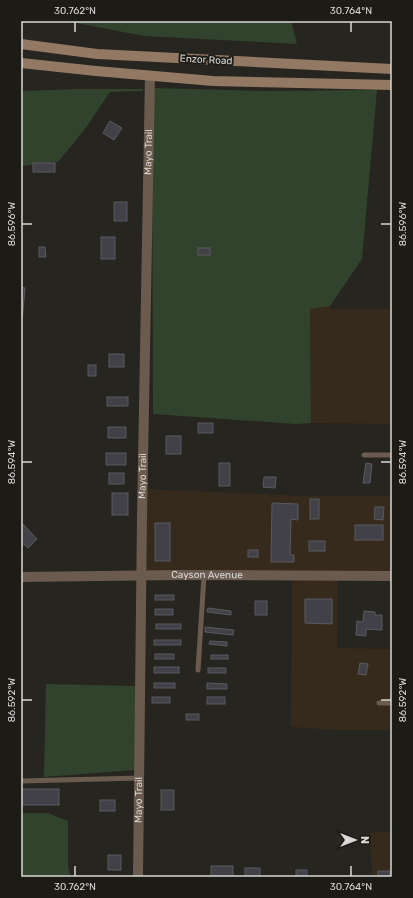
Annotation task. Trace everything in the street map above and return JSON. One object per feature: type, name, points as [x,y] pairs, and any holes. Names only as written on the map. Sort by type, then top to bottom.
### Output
[{"type":"main road","name":"Enzor Road","points":[[21,44],[97,54],[392,69]]},
{"type":"main road","name":"Enzor Road","points":[[21,63],[213,81],[392,85]]},
{"type":"street","name":"Mayo Trail","points":[[138,877],[150,76]]},
{"type":"street","name":"Cayson Avenue","points":[[21,577],[392,576]]},
{"type":"lane","points":[[364,455],[392,455]]},
{"type":"lane","points":[[198,670],[204,576]]},
{"type":"lane","points":[[379,703],[392,703]]},
{"type":"lane","points":[[21,781],[140,778]]},
{"type":"shaded area","points":[[330,306],[331,309],[392,309],[392,424],[311,423],[310,309]]},
{"type":"shaded area","points":[[147,489],[307,496],[392,496],[392,572],[147,571]]},
{"type":"shaded area","points":[[292,580],[338,580],[337,648],[392,649],[392,730],[336,730],[291,727]]},
{"type":"shaded area","points":[[392,831],[392,877],[372,877],[370,833]]},
{"type":"green space","points":[[66,21],[291,21],[297,44],[144,36]]},
{"type":"green space","points":[[152,88],[266,91],[377,90],[362,259],[330,306],[310,309],[311,423],[296,424],[153,414]]},
{"type":"green space","points":[[143,89],[143,91],[110,92],[85,129],[58,162],[21,166],[21,91]]},
{"type":"green space","points":[[46,684],[136,686],[135,770],[44,777]]},
{"type":"green space","points":[[21,813],[48,813],[68,821],[68,867],[71,877],[21,877]]},
{"type":"building","points":[[110,121],[122,128],[114,140],[103,133]]},
{"type":"building","points":[[33,163],[55,163],[55,172],[33,172]]},
{"type":"building","points":[[114,202],[127,202],[127,221],[114,221]]},
{"type":"building","points":[[101,237],[115,237],[115,259],[101,259]]},
{"type":"building","points":[[39,247],[45,247],[46,257],[39,257]]},
{"type":"building","points":[[198,248],[210,248],[210,255],[198,255]]},
{"type":"building","points":[[21,287],[25,288],[22,321],[21,321]]},
{"type":"building","points":[[109,354],[124,354],[124,367],[109,367]]},
{"type":"building","points":[[88,365],[96,365],[96,376],[88,376]]},
{"type":"building","points":[[107,397],[128,397],[128,406],[107,406]]},
{"type":"building","points":[[198,423],[213,423],[213,433],[198,433]]},
{"type":"building","points":[[108,427],[126,427],[126,438],[108,438]]},
{"type":"building","points":[[166,436],[181,436],[181,454],[166,454]]},
{"type":"building","points":[[106,453],[126,453],[126,465],[106,465]]},
{"type":"building","points":[[219,463],[230,463],[230,486],[219,486]]},
{"type":"building","points":[[366,463],[372,464],[370,483],[363,483]]},
{"type":"building","points":[[109,473],[124,473],[124,484],[109,484]]},
{"type":"building","points":[[264,477],[276,477],[275,488],[263,487]]},
{"type":"building","points":[[112,493],[128,493],[128,515],[112,515]]},
{"type":"building","points":[[310,499],[319,499],[319,519],[310,519]]},
{"type":"building","points":[[272,503],[298,504],[298,520],[291,519],[290,555],[294,555],[294,562],[271,562]]},
{"type":"building","points":[[375,507],[384,507],[383,520],[374,519]]},
{"type":"building","points":[[21,522],[37,539],[28,548],[21,542]]},
{"type":"building","points":[[155,523],[170,523],[170,561],[155,561]]},
{"type":"building","points":[[355,525],[383,525],[383,540],[355,540]]},
{"type":"building","points":[[309,541],[325,541],[325,551],[309,551]]},
{"type":"building","points":[[248,550],[258,550],[258,557],[248,557]]},
{"type":"building","points":[[155,595],[174,595],[174,600],[155,600]]},
{"type":"building","points":[[305,599],[332,599],[332,624],[305,623]]},
{"type":"building","points":[[255,601],[267,601],[267,615],[255,615]]},
{"type":"building","points":[[208,608],[231,611],[231,615],[207,612]]},
{"type":"building","points":[[155,609],[173,609],[173,615],[155,615]]},
{"type":"building","points":[[364,611],[375,612],[375,615],[382,615],[382,630],[366,629],[366,636],[356,635],[357,621],[363,622]]},
{"type":"building","points":[[156,624],[181,624],[181,629],[156,629]]},
{"type":"building","points":[[205,627],[234,630],[233,635],[205,632]]},
{"type":"building","points":[[154,640],[181,640],[181,645],[154,645]]},
{"type":"building","points":[[210,641],[227,642],[227,646],[209,644]]},
{"type":"building","points":[[155,654],[174,654],[174,659],[155,659]]},
{"type":"building","points":[[211,655],[228,655],[228,659],[211,659]]},
{"type":"building","points":[[360,663],[368,664],[366,675],[358,674]]},
{"type":"building","points":[[154,667],[179,667],[179,673],[154,673]]},
{"type":"building","points":[[208,668],[226,668],[226,673],[208,673]]},
{"type":"building","points":[[154,683],[175,683],[175,688],[154,688]]},
{"type":"building","points":[[207,683],[227,684],[227,689],[207,689]]},
{"type":"building","points":[[152,697],[170,697],[170,703],[152,703]]},
{"type":"building","points":[[207,697],[225,697],[225,704],[207,704]]},
{"type":"building","points":[[186,714],[199,714],[199,720],[186,720]]},
{"type":"building","points":[[21,789],[59,789],[59,805],[21,805]]},
{"type":"building","points":[[161,790],[174,790],[174,810],[161,810]]},
{"type":"building","points":[[100,800],[115,800],[115,811],[100,811]]},
{"type":"building","points":[[108,855],[121,855],[121,870],[108,870]]},
{"type":"building","points":[[211,866],[233,866],[233,877],[211,877]]},
{"type":"building","points":[[245,868],[260,868],[260,877],[245,877]]},
{"type":"building","points":[[296,870],[307,870],[307,877],[296,877]]},
{"type":"building","points":[[378,871],[390,871],[390,877],[378,877]]}]
